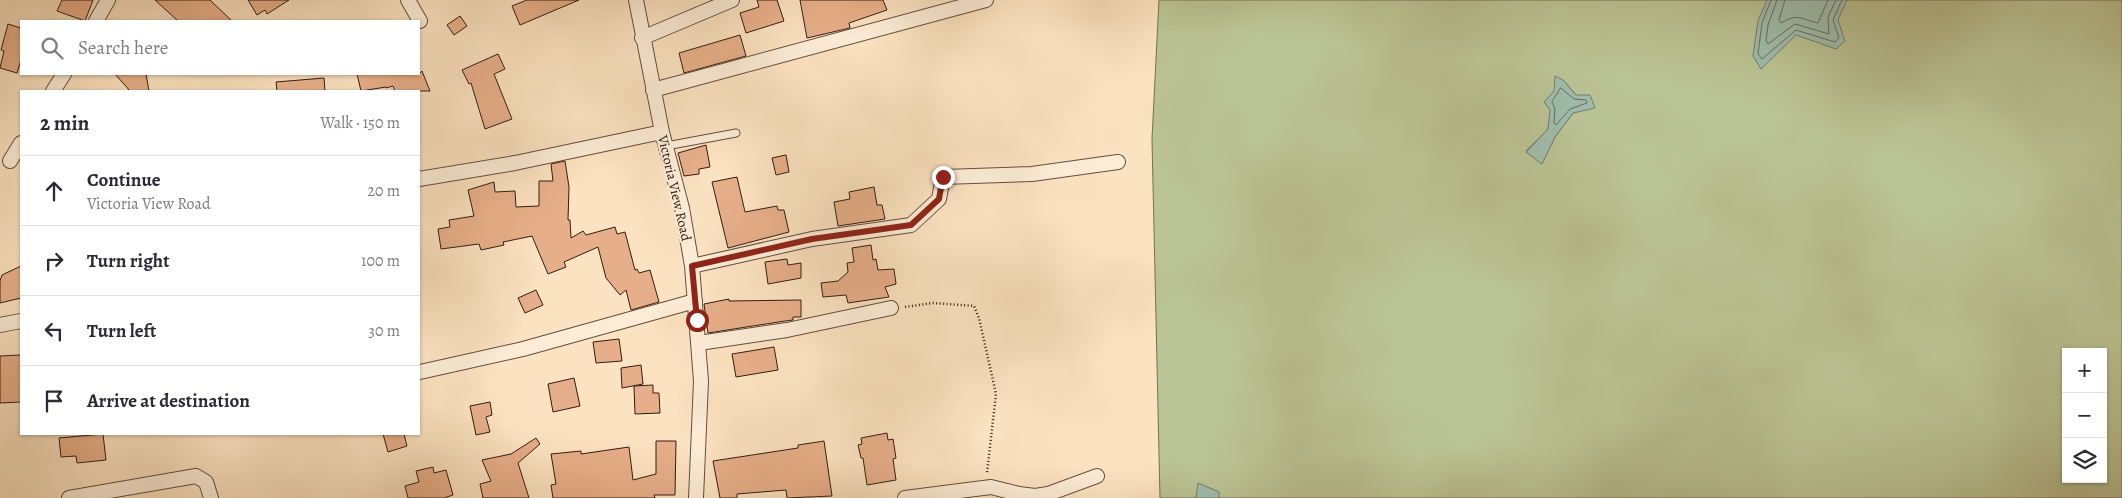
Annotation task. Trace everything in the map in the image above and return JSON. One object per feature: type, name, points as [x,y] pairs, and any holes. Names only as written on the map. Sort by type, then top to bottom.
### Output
[{"type":"street","points":[[97,20],[108,0]]},
{"type":"street","points":[[408,0],[419,20]]},
{"type":"street","name":"Victoria View Road","points":[[636,0],[662,132],[682,208],[692,266],[702,380],[696,498]]},
{"type":"street","points":[[642,38],[732,0]]},
{"type":"street","points":[[654,90],[986,0]]},
{"type":"street","points":[[55,90],[63,75]]},
{"type":"street","points":[[420,179],[524,161],[662,132]]},
{"type":"street","points":[[10,161],[20,145]]},
{"type":"street","points":[[692,266],[812,239],[911,225],[939,199],[943,177],[1032,174],[1118,162]]},
{"type":"street","points":[[420,372],[532,347],[695,301]]},
{"type":"street","points":[[699,343],[788,330],[891,308]]},
{"type":"street","points":[[0,325],[20,321]]},
{"type":"street","points":[[69,498],[196,476],[206,482],[211,498]]},
{"type":"street","points":[[905,498],[986,487],[1035,496],[1048,494],[1097,476]]},
{"type":"lane","points":[[666,146],[736,133]]},
{"type":"path","points":[[891,308],[932,303],[974,306],[979,318],[996,394],[986,487]]},
{"type":"green space","points":[[1159,0],[2122,0],[2122,498],[1160,498],[1152,139]],"holes":[[[1563,80],[1576,95],[1573,113],[1555,137],[1542,163],[1526,151],[1548,129],[1554,91]]]},
{"type":"water","points":[[1767,0],[1847,0],[1838,20],[1845,41],[1836,49],[1796,35],[1761,69],[1753,56],[1758,21]]},
{"type":"water","points":[[1555,76],[1563,80],[1576,95],[1590,95],[1595,108],[1573,113],[1555,137],[1542,164],[1526,152],[1548,129],[1550,110],[1544,102],[1554,91]]},
{"type":"water","points":[[1198,483],[1219,492],[1219,498],[1196,498]]},
{"type":"building","points":[[62,0],[93,0],[85,20],[57,11]]},
{"type":"building","points":[[155,0],[210,0],[231,20],[177,20]]},
{"type":"building","points":[[248,0],[289,0],[267,14],[265,10],[257,15]]},
{"type":"building","points":[[527,0],[579,0],[520,25],[512,6]]},
{"type":"building","points":[[757,0],[777,0],[784,21],[746,33],[740,13],[759,7]]},
{"type":"building","points":[[800,0],[883,0],[887,10],[849,23],[850,28],[807,38]]},
{"type":"building","points":[[460,16],[467,26],[454,35],[447,25]]},
{"type":"building","points":[[8,24],[20,28],[20,63],[17,73],[0,68],[4,51],[1,50]]},
{"type":"building","points":[[740,35],[746,56],[684,73],[679,53]]},
{"type":"building","points":[[498,54],[505,69],[494,74],[512,119],[485,129],[471,83],[469,84],[462,70]]},
{"type":"building","points":[[422,71],[430,91],[395,90],[393,86],[361,90],[357,75],[420,75]]},
{"type":"building","points":[[116,75],[146,75],[149,90],[129,90]]},
{"type":"building","points":[[324,78],[325,90],[277,90],[276,82]]},
{"type":"building","points":[[706,145],[710,167],[699,169],[699,174],[684,176],[678,153]]},
{"type":"building","points":[[786,155],[789,172],[776,175],[772,158]]},
{"type":"building","points":[[565,161],[569,187],[568,220],[570,220],[571,238],[583,231],[586,235],[615,227],[617,234],[625,232],[635,270],[637,269],[639,273],[650,270],[659,302],[631,310],[626,290],[620,295],[606,278],[598,247],[564,262],[566,267],[548,274],[532,236],[503,242],[504,245],[481,250],[479,244],[441,249],[438,229],[450,227],[449,220],[474,216],[468,190],[494,182],[495,192],[515,191],[516,207],[539,206],[539,181],[553,181],[551,164]]},
{"type":"building","points":[[737,177],[745,212],[777,206],[778,210],[784,210],[789,232],[728,248],[712,182]]},
{"type":"building","points":[[874,187],[877,205],[882,205],[885,219],[838,226],[834,202],[850,199],[849,192]]},
{"type":"building","points":[[871,245],[873,260],[876,259],[878,270],[894,269],[896,284],[885,287],[889,297],[848,303],[846,295],[823,297],[821,283],[838,281],[848,272],[847,263],[854,262],[852,248]]},
{"type":"building","points":[[787,259],[788,265],[801,263],[801,278],[768,284],[765,262]]},
{"type":"building","points":[[20,266],[20,298],[0,303],[0,281],[2,275]]},
{"type":"building","points":[[536,290],[543,305],[525,313],[518,298]]},
{"type":"building","points":[[729,299],[729,301],[801,300],[801,317],[793,317],[793,320],[708,333],[704,304]]},
{"type":"building","points":[[619,339],[622,361],[596,363],[593,342]]},
{"type":"building","points":[[774,347],[778,370],[736,377],[732,354]]},
{"type":"building","points":[[20,355],[20,402],[0,403],[0,356]]},
{"type":"building","points":[[641,365],[643,384],[622,388],[621,368]]},
{"type":"building","points":[[574,378],[580,406],[553,412],[548,384]]},
{"type":"building","points":[[653,385],[653,393],[659,393],[660,413],[635,414],[634,386]]},
{"type":"building","points":[[490,402],[492,415],[486,417],[490,432],[476,435],[470,406]]},
{"type":"building","points":[[887,433],[888,440],[893,439],[896,458],[893,459],[896,480],[867,485],[863,458],[861,458],[858,445],[862,444],[861,438]]},
{"type":"building","points":[[103,435],[106,460],[77,463],[76,456],[61,457],[59,438]]},
{"type":"building","points":[[383,435],[404,435],[407,446],[388,452]]},
{"type":"building","points":[[536,438],[540,444],[518,463],[529,498],[483,498],[480,484],[491,481],[482,460],[511,454]]},
{"type":"building","points":[[656,441],[676,441],[675,495],[654,495],[655,498],[553,498],[551,485],[556,484],[551,454],[581,451],[581,454],[629,447],[633,480],[656,474]]},
{"type":"building","points":[[824,441],[832,496],[787,498],[786,490],[737,494],[737,498],[720,498],[713,461],[798,448],[798,445]]},
{"type":"building","points":[[433,467],[434,473],[446,470],[453,495],[444,498],[408,498],[405,486],[419,482],[416,471]]},
{"type":"route","points":[[697,320],[692,266],[771,250],[812,239],[911,225],[939,199],[943,177]]}]
